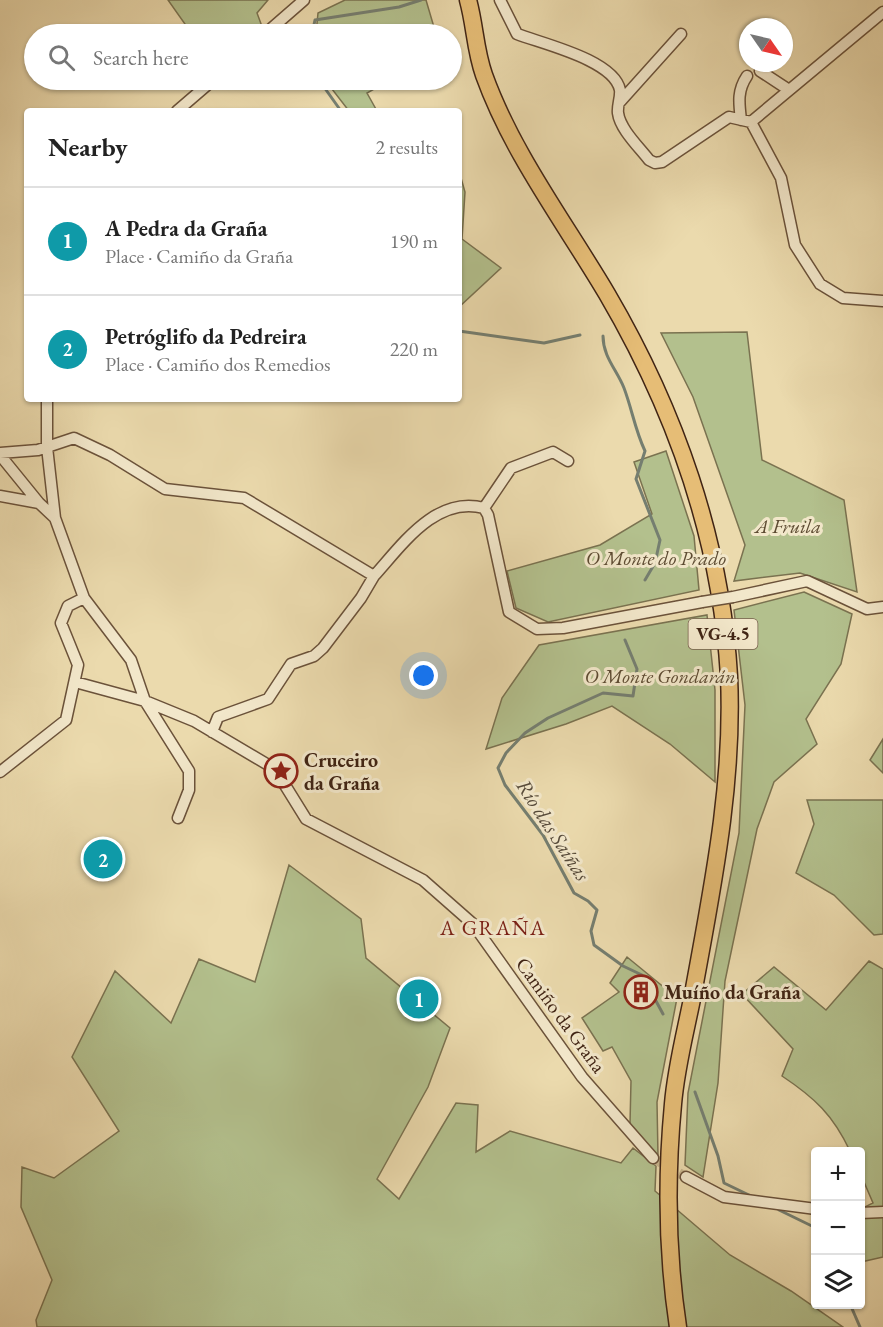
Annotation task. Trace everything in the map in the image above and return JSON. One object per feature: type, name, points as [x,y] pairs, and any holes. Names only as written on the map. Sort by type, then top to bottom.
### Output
[{"type":"highway","name":"VG-4.5","points":[[470,3],[475,47],[485,77],[511,133],[650,372],[690,470],[715,567],[729,675],[727,792],[714,883],[673,1102],[669,1225],[678,1327]]},
{"type":"street","points":[[276,24],[304,0]]},
{"type":"street","points":[[500,0],[517,34],[602,65],[620,90],[620,121],[649,160],[655,163],[662,162],[729,117],[746,121],[789,90],[883,12]]},
{"type":"street","points":[[619,103],[681,34]]},
{"type":"street","points":[[762,72],[789,90]]},
{"type":"street","points":[[747,76],[740,87],[738,101],[746,121],[781,178],[795,245],[820,284],[843,298],[883,301]]},
{"type":"street","points":[[180,108],[201,90]]},
{"type":"street","points":[[47,402],[47,447],[55,518],[84,598],[131,660],[148,711],[189,771],[189,790],[178,818]]},
{"type":"street","points":[[0,454],[47,447],[74,438],[111,455],[165,489],[244,498],[374,576]]},
{"type":"street","points":[[484,508],[511,468],[553,452],[568,461]]},
{"type":"street","points":[[0,454],[39,503],[55,518]]},
{"type":"street","points":[[0,496],[39,503]]},
{"type":"street","points":[[212,732],[218,717],[268,699],[291,664],[314,657],[362,597],[374,576],[432,516],[474,505],[484,508],[488,515],[508,612],[537,629],[563,628],[807,582],[867,609],[883,607]]},
{"type":"street","points":[[0,772],[66,720],[78,665],[61,623],[68,606],[84,598]]},
{"type":"street","name":"Camiño da Graña","points":[[75,682],[145,701],[194,721],[276,769],[306,819],[423,880],[473,924],[582,1077],[653,1158]]},
{"type":"street","points":[[686,1177],[724,1197],[811,1208]]},
{"type":"street","points":[[865,1213],[883,1212]]},
{"type":"green space","points":[[168,0],[268,0],[257,13],[261,24],[185,24]]},
{"type":"green space","points":[[345,0],[426,0],[433,24],[317,24],[318,13]]},
{"type":"green space","points":[[333,90],[372,90],[367,93],[375,108],[347,108]]},
{"type":"green space","points":[[462,182],[465,192],[462,239]]},
{"type":"green space","points":[[462,239],[501,268],[462,304]]},
{"type":"green space","name":"A Fruila","points":[[747,332],[762,460],[844,500],[857,592],[800,573],[734,581],[745,545],[693,397],[661,333]]},
{"type":"green space","name":"O Monte do Prado","points":[[666,451],[694,536],[699,590],[548,622],[516,608],[507,571],[600,545],[652,514],[634,462]]},
{"type":"green space","points":[[804,592],[852,614],[841,664],[806,719],[817,744],[774,782],[757,829],[725,981],[718,1083],[703,1177],[685,1165],[688,1093],[739,833],[745,705],[734,610]]},
{"type":"green space","name":"O Monte Gondarán","points":[[707,615],[715,690],[715,782],[670,744],[612,706],[566,724],[486,749],[502,698],[539,645]]},
{"type":"green space","points":[[883,739],[883,773],[870,760]]},
{"type":"green space","points":[[807,800],[883,800],[883,934],[874,935],[834,895],[796,873],[814,824]]},
{"type":"green space","points":[[289,865],[361,919],[366,958],[450,1028],[428,1087],[377,1179],[399,1199],[456,1103],[478,1105],[476,1152],[510,1131],[621,1163],[633,1148],[656,1166],[655,1191],[730,1255],[791,1291],[811,1305],[811,1309],[817,1309],[843,1327],[37,1327],[36,1320],[52,1280],[21,1207],[22,1167],[54,1178],[119,1131],[72,1057],[115,971],[171,1023],[199,959],[255,982]]},
{"type":"green space","points":[[627,957],[677,998],[657,1102],[658,1156],[630,1124],[631,1081],[612,1047],[603,1051],[582,1018],[619,992],[610,983]]},
{"type":"green space","points":[[869,961],[883,969],[883,1257],[865,1261],[865,1207],[873,1203],[865,1184],[865,1147],[848,1147],[837,1127],[822,1108],[782,1076],[793,1049],[742,994],[774,967],[826,1010]]},
{"type":"waterway","name":"Río das Saíñas","points":[[314,24],[315,20],[399,7],[421,0]]},
{"type":"waterway","name":"Río das Saíñas","points":[[326,90],[339,108]]},
{"type":"waterway","name":"Río das Saíñas","points":[[462,331],[544,343],[580,335]]},
{"type":"waterway","name":"Río das Saíñas","points":[[603,336],[605,350],[624,388],[645,451],[636,479],[660,540],[655,563],[645,580]]},
{"type":"waterway","name":"Río das Saíñas","points":[[625,640],[637,669],[633,696],[603,693],[548,718],[525,733],[506,753],[498,768],[505,785],[543,835],[574,893],[588,901],[597,910],[591,931],[594,945],[623,966],[642,975],[663,1014]]},
{"type":"waterway","name":"Río das Saíñas","points":[[695,1092],[718,1156],[724,1183],[751,1196]]},
{"type":"waterway","name":"Río das Saíñas","points":[[779,1210],[811,1226]]},
{"type":"waterway","name":"Río das Saíñas","points":[[852,1309],[860,1327]]},
{"type":"tunnel","points":[[653,1158],[686,1177]]},
{"type":"place","name":"Cruceiro da Graña","points":[[281,771]]},
{"type":"place","name":"Petróglifo da Pedreira","points":[[103,859]]},
{"type":"place","name":"Muíño da Graña","points":[[641,992]]},
{"type":"place","name":"A Pedra da Graña","points":[[419,999]]},
{"type":"district","name":"A GRAÑA","points":[[493,928]]}]
